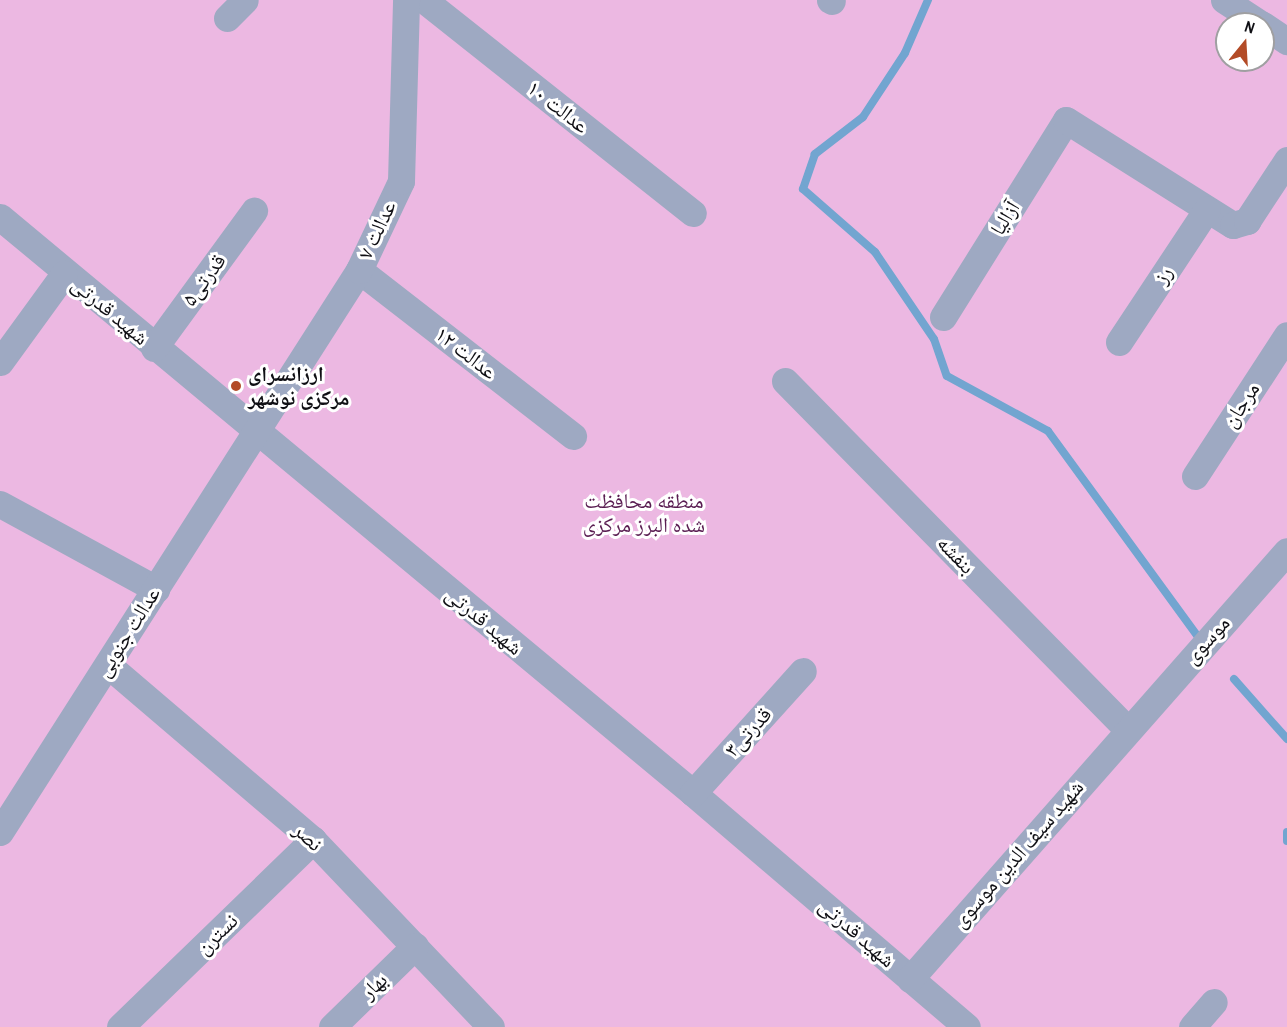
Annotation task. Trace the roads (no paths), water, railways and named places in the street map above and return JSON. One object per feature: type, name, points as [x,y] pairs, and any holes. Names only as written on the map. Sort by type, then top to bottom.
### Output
[{"type":"street","name":"۷ عدالت","points":[[256,432],[359,270],[401,181],[406,0]]},
{"type":"street","name":"عدالت ۱۰","points":[[424,0],[693,213]]},
{"type":"street","points":[[1224,0],[1242,12]]},
{"type":"street","name":"آزالیا","points":[[943,317],[1066,120],[1207,208]]},
{"type":"street","points":[[1207,208],[1233,225],[1247,221],[1284,170]]},
{"type":"street","name":"رز","points":[[1119,342],[1207,208]]},
{"type":"street","name":"قدرتی۵","points":[[154,348],[254,211]]},
{"type":"street","name":"شهید قدرتی","points":[[0,217],[64,274],[693,793],[967,1027]]},
{"type":"street","name":"عدالت ۱۲","points":[[359,270],[573,436]]},
{"type":"street","points":[[0,362],[64,274]]},
{"type":"street","name":"مرجان","points":[[1195,476],[1287,335]]},
{"type":"street","name":"بنفشه","points":[[784,381],[1126,729]]},
{"type":"street","name":"عدالت جنوبی","points":[[0,832],[256,432]]},
{"type":"street","points":[[0,504],[156,589]]},
{"type":"street","name":"موسوی","points":[[1126,729],[1287,550]]},
{"type":"street","name":"نصر","points":[[108,665],[313,840],[491,1027]]},
{"type":"street","name":"قدرتی۳","points":[[693,793],[803,671]]},
{"type":"street","name":"شهید سیف الدین موسوی","points":[[910,979],[1126,729]]},
{"type":"street","name":"نسترن","points":[[120,1027],[313,840]]},
{"type":"street","name":"بهار","points":[[332,1027],[416,946]]},
{"type":"street","points":[[1192,1027],[1214,1002]]},
{"type":"waterway","points":[[928,0],[905,53],[863,117],[815,154],[803,189],[875,252],[934,339],[947,376],[1048,431],[1201,641]]},
{"type":"waterway","points":[[1234,679],[1287,739]]},
{"type":"waterway","points":[[1287,832],[1287,841]]},
{"type":"place","name":"ارزانسرای مرکزی نوشهر","points":[[236,386]]},
{"type":"park label","name":"منطقه محافظت شده البرز مرکزی","points":[[644,513]]}]
